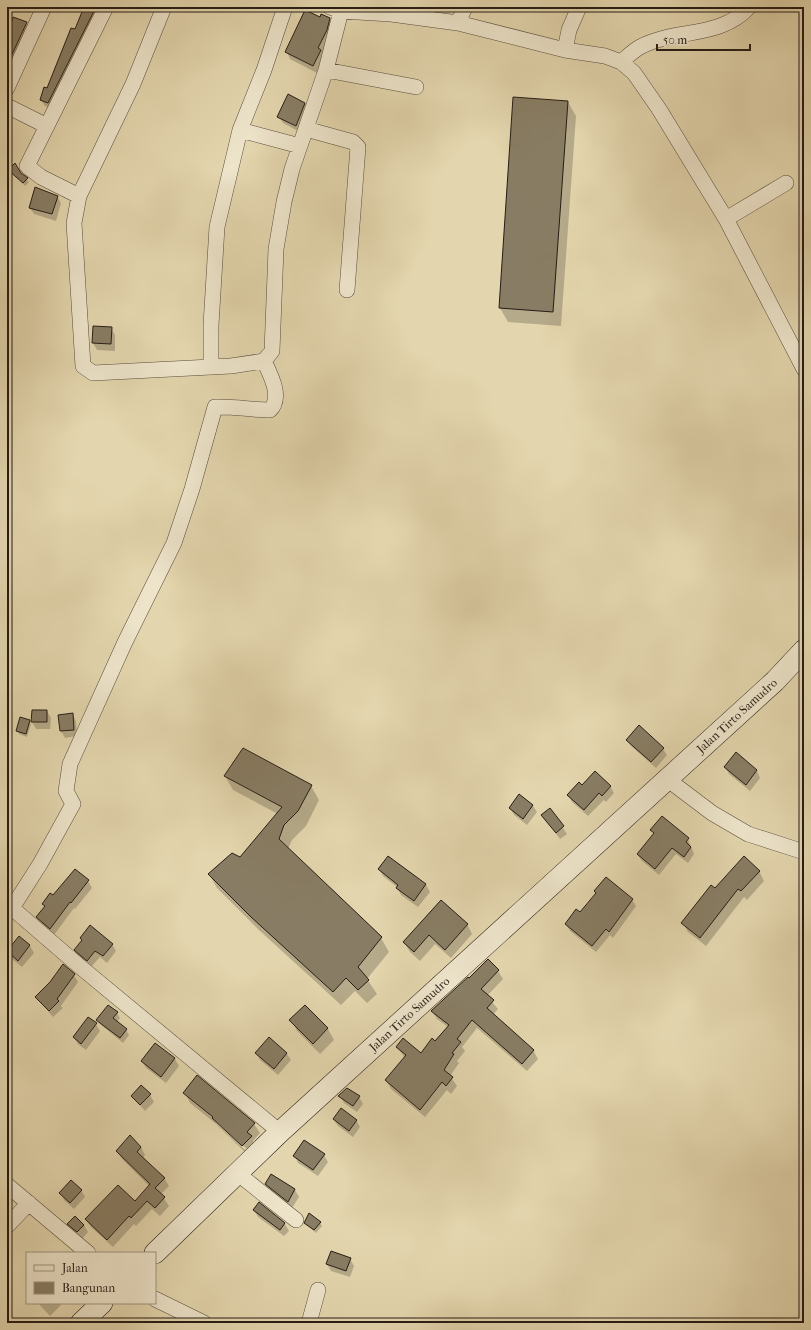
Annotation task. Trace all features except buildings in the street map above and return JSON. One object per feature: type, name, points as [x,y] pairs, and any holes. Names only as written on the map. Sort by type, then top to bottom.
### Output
[{"type":"street","points":[[7,88],[44,7]]},
{"type":"street","points":[[79,196],[41,177],[27,166],[106,7]]},
{"type":"street","points":[[164,7],[134,84],[79,196],[74,223],[83,366],[93,373],[211,367],[264,361],[272,351],[276,249],[284,202],[300,146],[326,70],[335,9],[391,14],[458,23],[565,50],[605,56],[620,62],[634,73],[726,219],[804,369]]},
{"type":"street","points":[[211,367],[211,324],[217,227],[240,130],[264,70],[285,7]]},
{"type":"street","points":[[458,23],[465,7]]},
{"type":"street","points":[[565,50],[569,30],[579,7]]},
{"type":"street","points":[[620,62],[641,46],[712,29],[731,22],[749,7]]},
{"type":"street","points":[[326,70],[416,87]]},
{"type":"street","points":[[7,106],[47,126]]},
{"type":"street","points":[[306,129],[353,142],[358,147],[347,290]]},
{"type":"street","points":[[240,130],[300,146]]},
{"type":"street","points":[[726,219],[786,182]]},
{"type":"street","points":[[264,361],[274,382],[274,402],[272,407],[270,410],[215,407],[192,489],[174,543],[128,636],[70,764],[66,791],[73,804],[40,864],[12,908],[62,952],[280,1132]]},
{"type":"street","name":"Jalan Tirto Samudro","points":[[155,1252],[280,1132],[775,681],[804,650]]},
{"type":"street","points":[[667,779],[712,813],[748,834],[804,852]]},
{"type":"street","points":[[237,1174],[296,1220]]},
{"type":"street","points":[[7,1184],[87,1252]]},
{"type":"street","points":[[7,1226],[29,1203]]},
{"type":"street","points":[[309,1323],[318,1290]]},
{"type":"street","points":[[156,1299],[204,1323]]},
{"type":"street","points":[[81,1323],[101,1304]]}]
